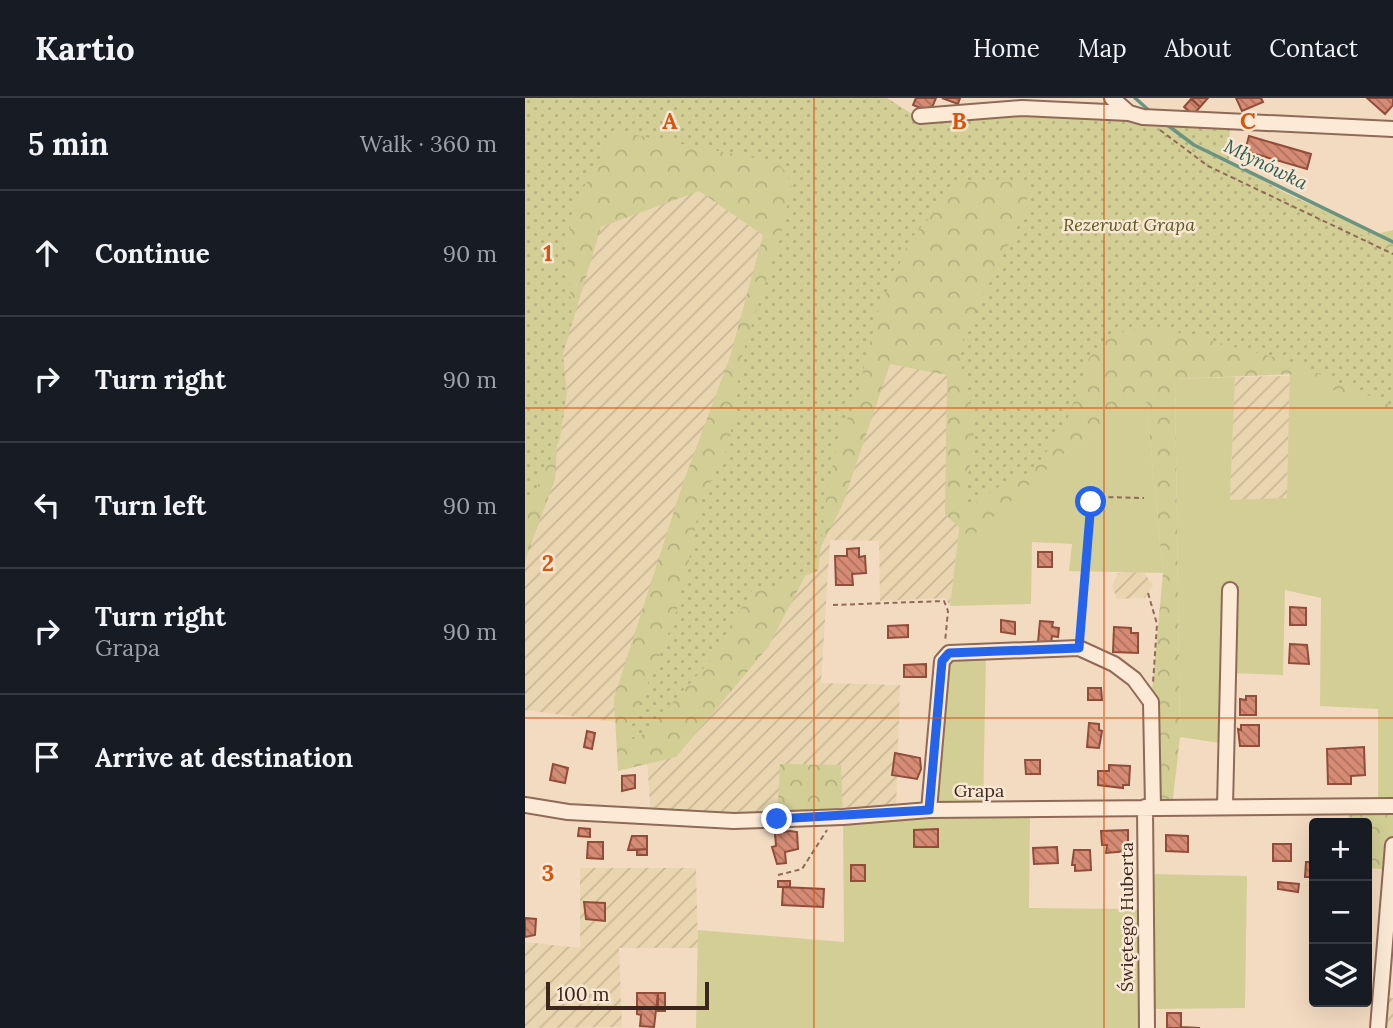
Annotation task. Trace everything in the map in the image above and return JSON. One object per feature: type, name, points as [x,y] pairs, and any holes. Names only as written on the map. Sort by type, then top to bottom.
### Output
[{"type":"street","points":[[1112,98],[1136,116]]},
{"type":"street","points":[[920,116],[1022,108],[1393,129]]},
{"type":"street","points":[[1225,807],[1230,590]]},
{"type":"street","points":[[929,810],[942,661],[949,653],[1079,648],[1114,664],[1134,679],[1151,702]]},
{"type":"street","name":"Świętego Huberta","points":[[1147,1028],[1151,702]]},
{"type":"street","name":"Grapa","points":[[525,805],[568,812],[734,821],[929,810],[1393,806]]},
{"type":"street","points":[[1378,1028],[1393,845]]},
{"type":"path","points":[[1136,116],[1208,166],[1393,254]]},
{"type":"path","points":[[1079,648],[1091,502],[1102,496],[1144,498]]},
{"type":"path","points":[[1148,593],[1157,625],[1151,702]]},
{"type":"path","points":[[833,604],[944,601],[949,611],[946,657]]},
{"type":"path","points":[[778,875],[802,869],[834,817]]},
{"type":"shaded area","points":[[787,173],[623,744],[615,722],[525,710],[525,512],[560,439],[567,394],[563,355],[572,318],[573,206]]},
{"type":"shaded area","points":[[964,334],[962,505],[950,606],[945,598],[880,601],[879,541],[830,540],[821,683],[900,685],[896,810],[843,817],[781,764],[777,819],[651,816],[645,733],[827,493],[890,364]]},
{"type":"shaded area","points":[[1290,376],[1287,498],[1230,501],[1235,377]]},
{"type":"shaded area","points":[[1118,573],[1144,573],[1153,585],[1145,598],[1117,599],[1112,586]]},
{"type":"shaded area","points":[[580,868],[696,868],[698,948],[619,948],[622,1027],[525,1028],[525,942],[580,948]]},
{"type":"shaded area","points":[[1376,997],[1393,998],[1393,1028],[1377,1028]]},
{"type":"green space","name":"Rezerwat Grapa","points":[[525,98],[921,122],[1033,114],[1272,187],[1377,234],[1393,230],[1393,414],[1294,374],[1175,379],[1180,737],[1172,807],[1153,807],[1151,702],[1163,573],[1146,399],[1063,454],[970,538],[945,514],[947,375],[890,364],[842,506],[768,647],[676,757],[618,771],[614,698],[683,483],[730,357],[763,235],[699,191],[601,227],[562,357],[555,479],[525,561]]},
{"type":"green space","name":"Rezerwat Grapa","points":[[525,98],[887,98],[926,123],[1054,111],[1230,122],[1229,162],[1393,252],[1393,406],[1292,362],[1185,334],[1152,328],[1129,329],[1103,342],[1089,358],[1066,423],[1034,470],[1000,486],[972,505],[962,505],[973,450],[974,416],[960,360],[964,334],[1027,207],[1027,182],[962,182],[911,238],[878,311],[856,400],[838,439],[827,493],[818,571],[778,586],[753,589],[709,662],[645,733],[623,744],[674,620],[700,503],[729,445],[741,359],[782,230],[791,187],[787,173],[776,162],[615,131],[573,207],[567,248],[572,318],[563,355],[567,394],[560,439],[525,512]]},
{"type":"green space","points":[[1290,363],[1393,406],[1393,799],[1378,799],[1378,709],[1320,706],[1321,598],[1285,590],[1283,675],[1228,673],[1226,744],[1180,737],[1175,379],[1235,377],[1230,500],[1287,498]]},
{"type":"green space","points":[[1146,398],[1163,573],[1069,571],[1072,544],[1032,542],[1031,604],[950,606],[962,505],[1063,454]]},
{"type":"green space","points":[[986,656],[983,808],[932,808],[948,663],[952,658]]},
{"type":"green space","points":[[780,764],[841,765],[843,817],[777,819]]},
{"type":"green space","points":[[1349,811],[1393,811],[1393,870],[1372,868],[1372,818],[1348,818]]},
{"type":"green space","points":[[1030,813],[1029,908],[1142,909],[1143,1028],[696,1028],[698,930],[844,942],[843,817]]},
{"type":"green space","points":[[1148,874],[1247,876],[1245,1008],[1150,1009]]},
{"type":"building","points":[[916,98],[936,98],[930,112],[913,105]]},
{"type":"building","points":[[942,98],[960,98],[958,104]]},
{"type":"building","points":[[1191,98],[1208,98],[1200,107]]},
{"type":"building","points":[[1236,98],[1261,98],[1263,102],[1242,111]]},
{"type":"building","points":[[1367,98],[1393,98],[1393,105],[1385,114]]},
{"type":"building","points":[[1191,99],[1200,107],[1193,115],[1184,107]]},
{"type":"building","points":[[1249,136],[1311,154],[1307,169],[1245,151]]},
{"type":"building","points":[[859,548],[859,557],[865,556],[866,573],[852,574],[853,585],[836,585],[835,556],[847,556],[847,549]]},
{"type":"building","points":[[1038,552],[1052,552],[1052,567],[1038,567]]},
{"type":"building","points":[[1290,607],[1306,608],[1306,625],[1290,625]]},
{"type":"building","points":[[1001,620],[1015,622],[1015,634],[1001,632]]},
{"type":"building","points":[[1040,621],[1053,622],[1052,627],[1059,628],[1058,637],[1052,636],[1051,643],[1038,642]]},
{"type":"building","points":[[908,625],[908,637],[888,638],[888,626]]},
{"type":"building","points":[[1114,627],[1131,628],[1131,633],[1138,633],[1138,653],[1113,652]]},
{"type":"building","points":[[1290,644],[1307,645],[1309,664],[1289,663]]},
{"type":"building","points":[[926,664],[926,677],[904,677],[904,665]]},
{"type":"building","points":[[1088,688],[1101,688],[1102,700],[1088,700]]},
{"type":"building","points":[[1246,696],[1256,696],[1256,715],[1240,715],[1240,699],[1246,700]]},
{"type":"building","points":[[1089,723],[1099,724],[1099,730],[1102,731],[1099,748],[1087,747]]},
{"type":"building","points":[[1241,725],[1259,725],[1259,746],[1240,746],[1238,729],[1241,730]]},
{"type":"building","points":[[587,731],[595,733],[592,749],[584,747]]},
{"type":"building","points":[[1364,747],[1365,775],[1351,776],[1351,784],[1328,784],[1327,749]]},
{"type":"building","points":[[895,753],[920,758],[921,769],[917,779],[892,775]]},
{"type":"building","points":[[1025,760],[1040,760],[1040,774],[1026,774]]},
{"type":"building","points":[[553,764],[568,768],[565,783],[550,780]]},
{"type":"building","points":[[1109,765],[1130,766],[1129,785],[1123,785],[1123,788],[1098,785],[1098,771],[1109,771]]},
{"type":"building","points":[[635,775],[635,788],[622,791],[622,776]]},
{"type":"building","points":[[579,828],[590,829],[590,837],[578,836]]},
{"type":"building","points":[[938,829],[938,847],[914,847],[914,830]]},
{"type":"building","points":[[1128,830],[1128,851],[1106,853],[1107,845],[1102,845],[1101,831]]},
{"type":"building","points":[[797,832],[798,849],[785,852],[786,863],[777,864],[772,847],[776,846],[775,833]]},
{"type":"building","points":[[1166,835],[1188,836],[1188,852],[1166,851]]},
{"type":"building","points":[[632,836],[647,836],[647,849],[628,850]]},
{"type":"building","points":[[588,842],[603,842],[603,859],[587,858]]},
{"type":"building","points":[[1273,844],[1291,844],[1291,861],[1273,861]]},
{"type":"building","points":[[1057,847],[1058,863],[1034,864],[1033,848]]},
{"type":"building","points":[[647,849],[647,855],[637,855],[637,850]]},
{"type":"building","points":[[1074,850],[1090,850],[1091,870],[1075,871],[1075,865],[1072,865]]},
{"type":"building","points":[[1306,862],[1309,862],[1309,877],[1305,877]]},
{"type":"building","points":[[851,865],[865,865],[865,881],[851,881]]},
{"type":"building","points":[[778,881],[790,881],[790,887],[778,887]]},
{"type":"building","points":[[1278,882],[1299,884],[1298,892],[1278,889]]},
{"type":"building","points":[[783,887],[824,889],[823,907],[782,905]]},
{"type":"building","points":[[584,902],[605,903],[605,921],[586,919]]},
{"type":"building","points":[[525,918],[536,919],[535,935],[525,937]]},
{"type":"building","points":[[637,993],[658,993],[654,1027],[640,1026]]},
{"type":"building","points":[[658,993],[665,993],[665,1011],[658,1011]]},
{"type":"building","points":[[1167,1013],[1181,1013],[1181,1027],[1200,1028],[1167,1028]]},
{"type":"waterway","name":"Młynówka","points":[[1135,98],[1152,113]]},
{"type":"waterway","name":"Młynówka","points":[[1166,124],[1194,145],[1393,242]]},
{"type":"route","points":[[777,819],[929,810],[942,661],[949,653],[1059,651],[1079,648],[1091,502]]}]
